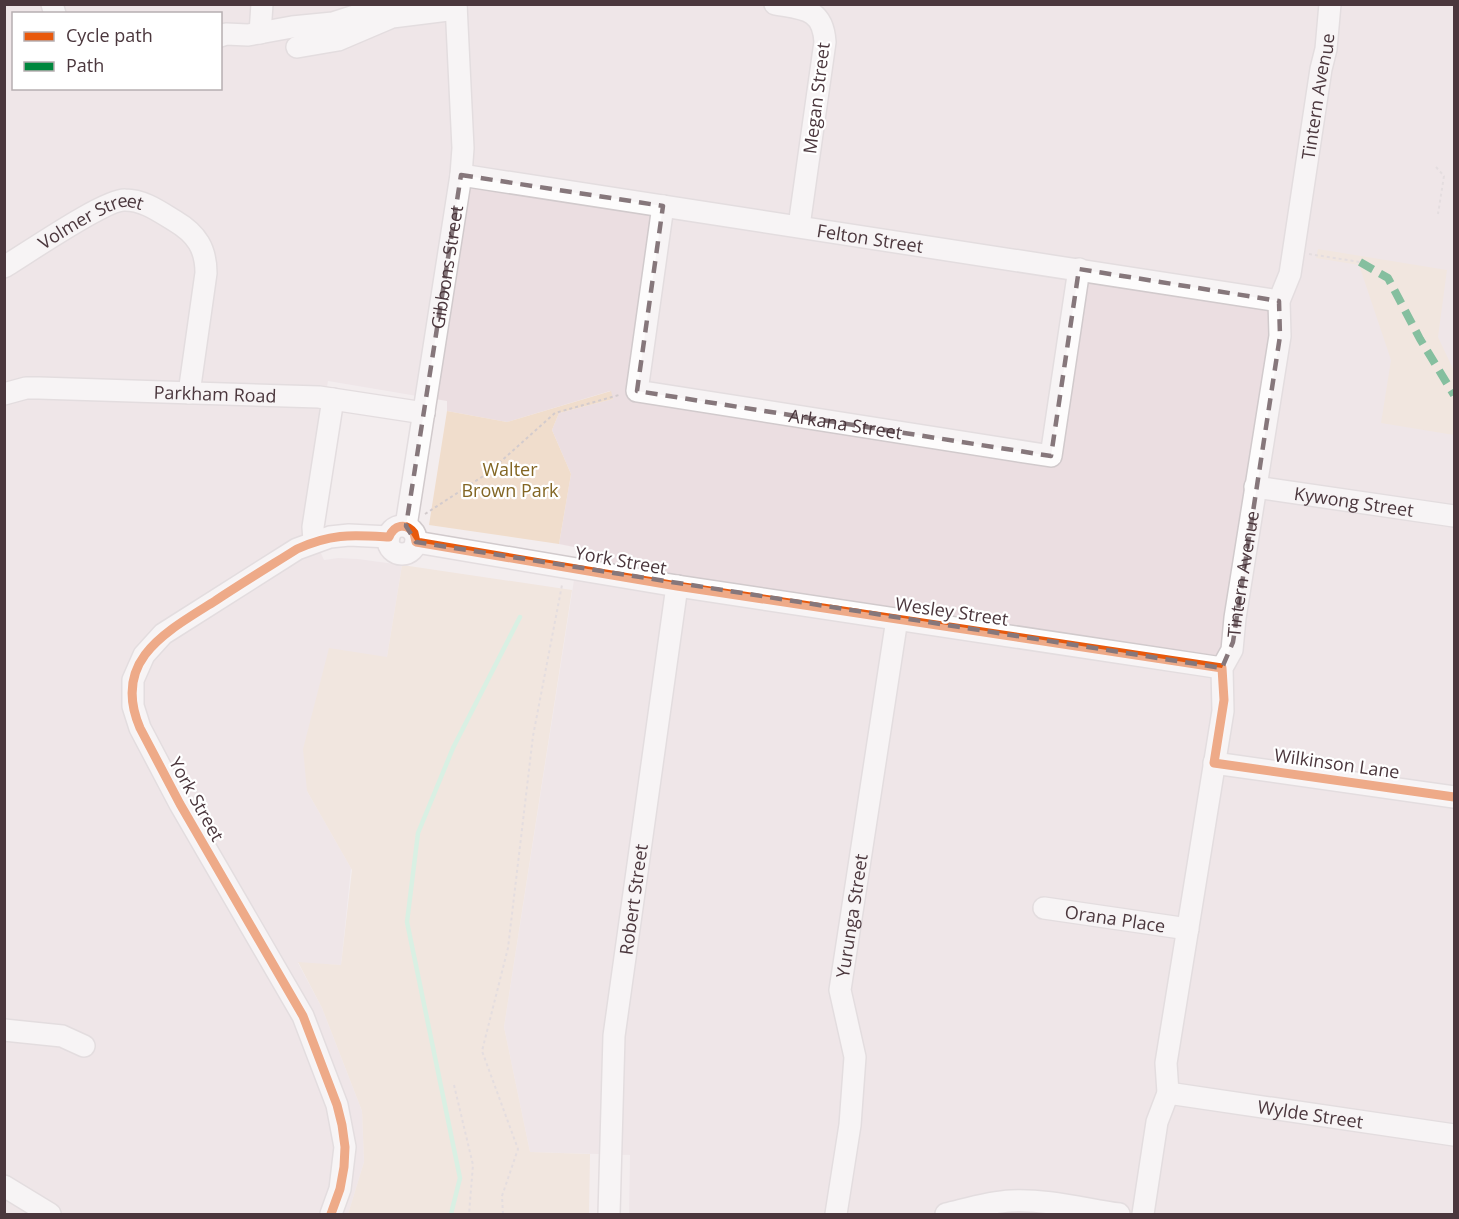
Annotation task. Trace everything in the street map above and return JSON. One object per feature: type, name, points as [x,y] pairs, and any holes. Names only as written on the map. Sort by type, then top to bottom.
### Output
[{"type":"street","points":[[260,33],[262,4]]},
{"type":"street","points":[[222,35],[248,35],[333,23],[392,4]]},
{"type":"street","name":"Megan Street","points":[[775,4],[803,9],[815,14],[824,32],[825,42],[799,226]]},
{"type":"street","name":"Tintern Avenue","points":[[1143,1215],[1157,1122],[1168,1093],[1166,1063],[1224,700],[1222,668],[1232,650],[1255,487],[1280,336],[1280,301],[1288,281],[1326,49],[1330,4]]},
{"type":"street","points":[[297,47],[338,40],[392,17],[456,7]]},
{"type":"street","name":"Gibbons Street","points":[[405,530],[461,175],[463,148],[456,7]]},
{"type":"street","name":"Felton Street","points":[[461,175],[1280,301]]},
{"type":"street","name":"Volmer Street","points":[[4,267],[102,207],[122,199],[143,203],[186,227],[199,241],[206,267],[189,393]]},
{"type":"street","name":"Arkana Street","points":[[663,206],[637,391],[1051,456],[1079,269]]},
{"type":"street","name":"Parkham Road","points":[[4,394],[26,388],[39,388],[333,399],[424,413]]},
{"type":"street","points":[[314,541],[314,527],[333,399]]},
{"type":"street","name":"Kywong Street","points":[[1255,487],[1455,516]]},
{"type":"street","name":"York Street","points":[[331,1215],[340,1189],[344,1167],[345,1147],[337,1105],[303,1016],[180,804],[135,718],[132,694],[137,666],[163,634],[297,549],[330,537],[405,530],[565,567],[677,586]]},
{"type":"street","name":"Wesley Street","points":[[677,586],[1222,668]]},
{"type":"street","name":"Robert Street","points":[[609,1215],[614,1036],[677,586]]},
{"type":"street","name":"Yurunga Street","points":[[836,1215],[850,1125],[855,1057],[840,990],[897,619]]},
{"type":"street","name":"Wilkinson Lane","points":[[1214,763],[1455,797]]},
{"type":"street","name":"Orana Place","points":[[1044,908],[1188,929]]},
{"type":"street","points":[[4,1030],[62,1036],[84,1046]]},
{"type":"street","name":"Wylde Street","points":[[1168,1093],[1455,1135]]},
{"type":"street","points":[[4,1186],[50,1215]]},
{"type":"street","points":[[946,1215],[974,1207],[1011,1201],[1042,1208],[1119,1215]]},
{"type":"path","points":[[1436,167],[1444,176],[1438,214]]},
{"type":"path","points":[[1292,251],[1360,262]]},
{"type":"path","points":[[405,530],[422,516],[488,473],[555,413],[604,398]]},
{"type":"path","points":[[503,1215],[502,1197],[518,1149],[482,1051],[508,948],[533,736],[565,567]]},
{"type":"path","points":[[454,1085],[472,1165],[469,1215]]},
{"type":"highlighted area","points":[[461,175],[663,206],[637,391],[1051,456],[1079,269],[1279,301],[1280,336],[1233,642],[1222,668],[416,542],[406,526]]},
{"type":"shaded area","points":[[5,5],[1454,5],[1454,1214],[629,1214],[630,1155],[530,1152],[504,1027],[579,548],[559,544],[571,474],[552,430],[559,413],[613,399],[610,391],[507,422],[447,411],[447,401],[328,381],[306,519],[324,560],[358,559],[402,565],[387,657],[307,791],[351,868],[341,965],[298,963],[322,1008],[362,1111],[364,1162],[348,1214],[5,1214]]},
{"type":"green space","points":[[1318,249],[1447,270],[1438,337],[1454,371],[1454,435],[1381,423],[1391,360],[1359,265],[1316,258]]},
{"type":"green space","name":"Walter Brown Park","points":[[611,391],[613,399],[559,413],[552,430],[571,474],[559,544],[429,525],[447,411],[507,422]]},
{"type":"green space","points":[[402,565],[572,590],[504,1027],[530,1152],[590,1154],[589,1214],[348,1214],[364,1162],[362,1111],[322,1008],[298,962],[341,965],[352,870],[307,791],[303,749],[329,648],[387,657]]},
{"type":"waterway","points":[[451,1214],[460,1178],[407,922],[418,833],[453,748],[520,617]]},
{"type":"marked path","points":[[1360,262],[1388,278],[1420,339],[1454,395]]},
{"type":"cycle path","points":[[331,1214],[340,1189],[344,1167],[345,1147],[342,1125],[337,1105],[303,1016],[180,804],[140,728],[133,704],[133,684],[138,666],[148,651],[162,637],[246,581],[309,544],[342,536],[389,537],[394,530],[404,526],[414,533],[416,542],[677,586],[1222,668],[1224,700],[1214,763],[1454,797]]}]
